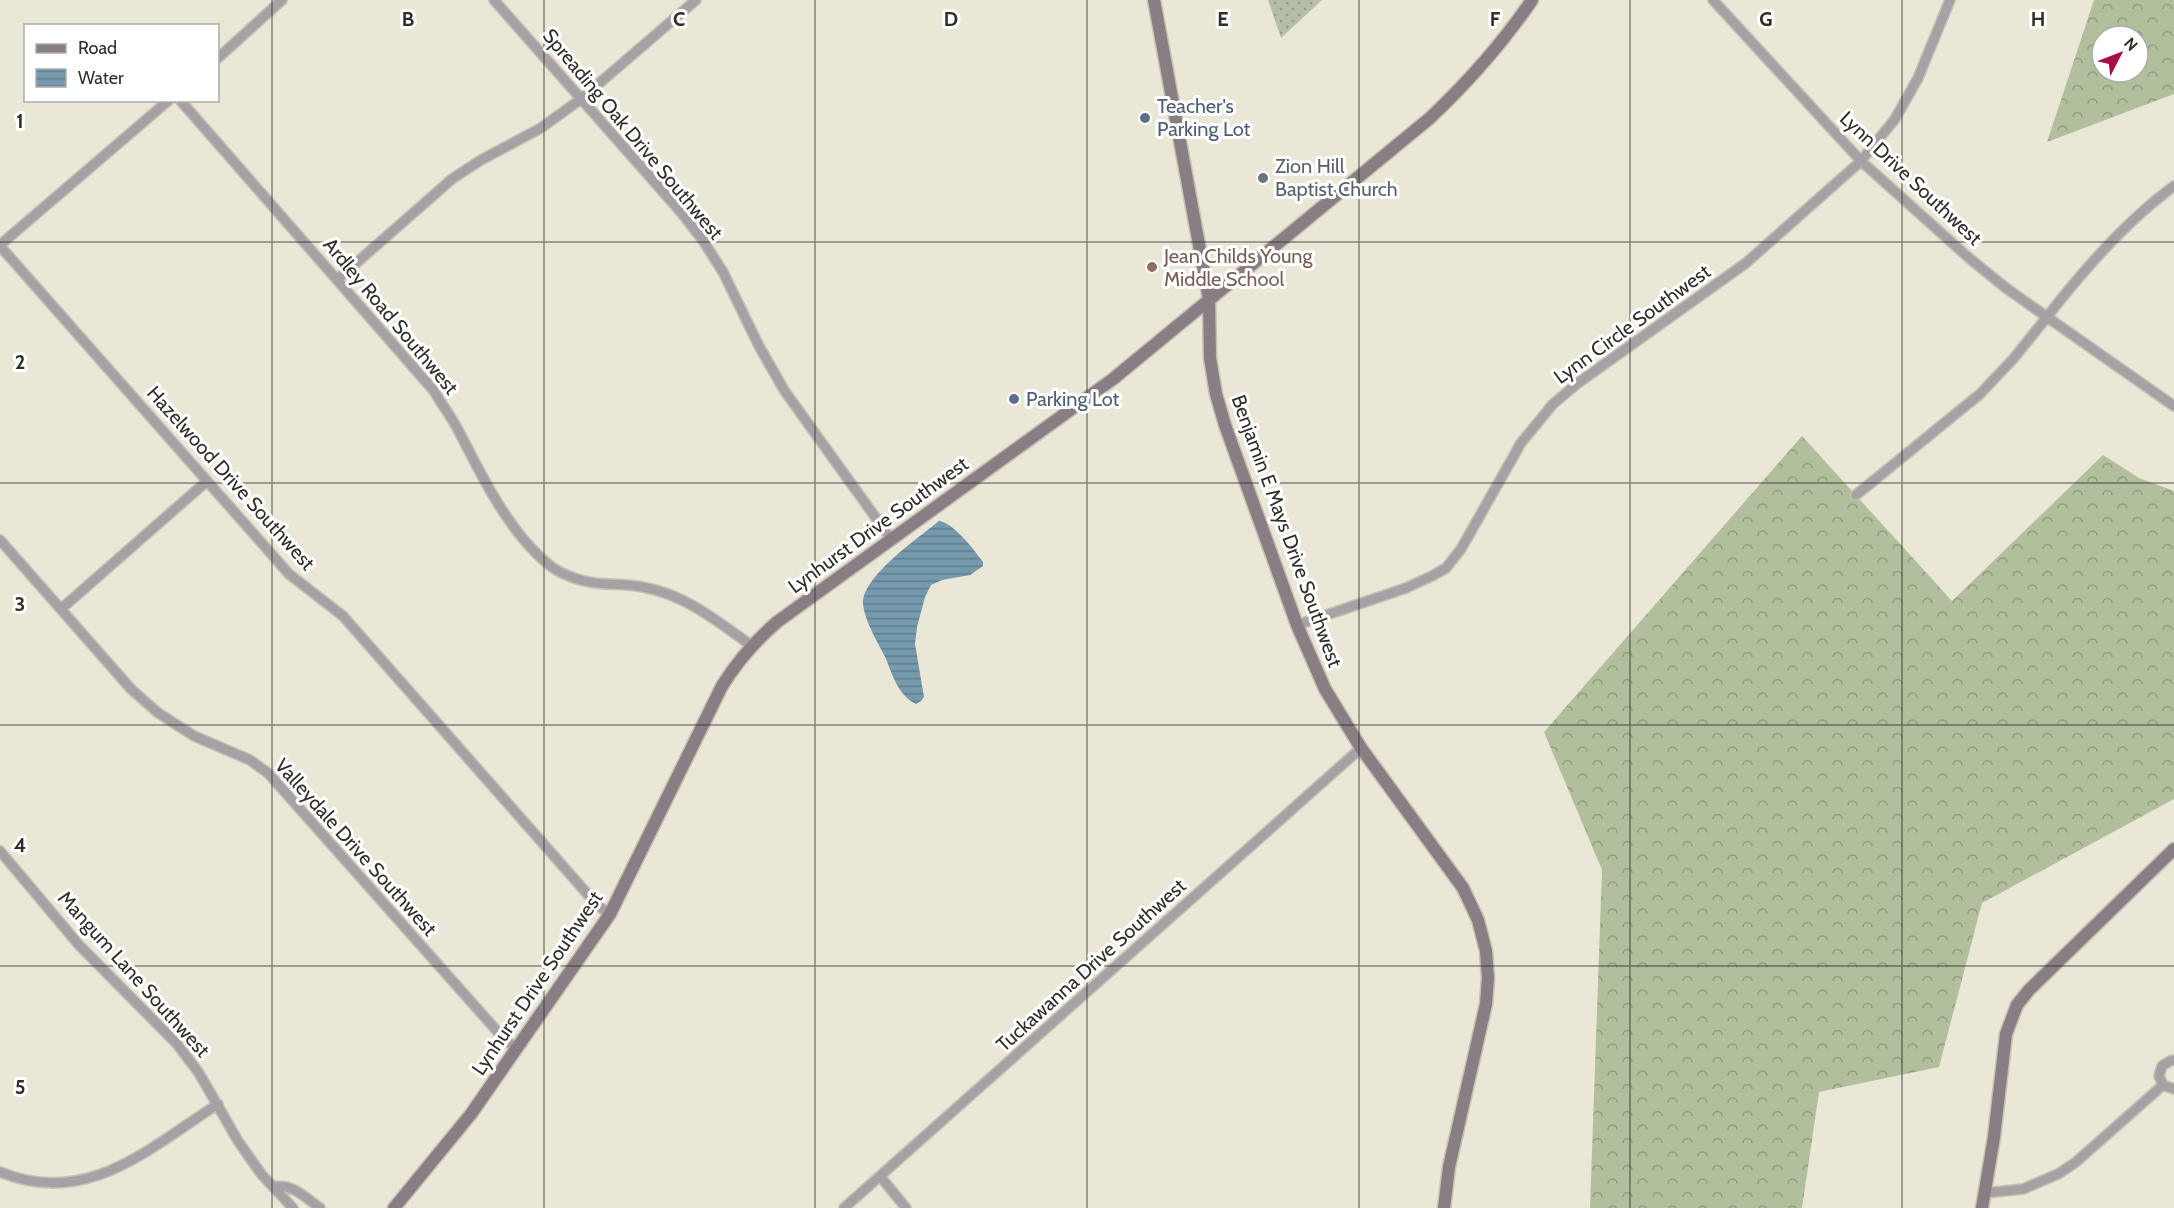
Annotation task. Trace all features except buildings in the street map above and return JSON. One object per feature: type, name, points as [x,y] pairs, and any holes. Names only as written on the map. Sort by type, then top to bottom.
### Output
[{"type":"street","points":[[219,57],[282,0]]},
{"type":"street","name":"Spreading Oak Drive Southwest","points":[[494,0],[702,239],[723,272],[759,346],[784,390],[891,539]]},
{"type":"street","points":[[338,279],[452,178],[541,128],[581,99],[696,0]]},
{"type":"street","name":"Benjamin E Mays Drive Southwest","points":[[1154,0],[1209,299],[1210,358],[1216,394],[1225,425],[1297,625],[1325,689],[1361,748],[1463,888],[1478,920],[1486,951],[1488,978],[1486,1004],[1449,1167],[1444,1208]]},
{"type":"street","name":"Lynhurst Drive Southwest","points":[[394,1208],[471,1114],[610,914],[722,686],[751,645],[777,622],[1113,379],[1430,118],[1463,87],[1493,53],[1532,0]]},
{"type":"street","name":"Lynn Drive Southwest","points":[[1713,0],[1861,161],[1969,258],[2006,288],[2174,406]]},
{"type":"street","name":"Lynn Circle Southwest","points":[[1297,625],[1406,588],[1446,568],[1461,549],[1521,443],[1553,404],[1578,383],[1746,262],[1861,161],[1901,109],[1918,78],[1950,0]]},
{"type":"street","points":[[0,245],[167,102]]},
{"type":"street","name":"Ardley Road Southwest","points":[[182,102],[434,391],[455,424],[493,499],[538,556],[560,572],[583,582],[645,587],[675,596],[695,606],[751,645]]},
{"type":"street","points":[[1856,495],[1980,394],[2014,358],[2093,260],[2137,217],[2174,186]]},
{"type":"street","name":"Hazelwood Drive Southwest","points":[[0,245],[289,574],[342,616],[598,906],[610,914]]},
{"type":"street","points":[[61,609],[207,481]]},
{"type":"street","name":"Valleydale Drive Southwest","points":[[0,540],[131,688],[157,712],[194,736],[250,760],[268,773],[505,1041],[517,1050]]},
{"type":"street","name":"Tuckawanna Drive Southwest","points":[[844,1208],[1361,748]]},
{"type":"street","points":[[1982,1208],[2006,1034],[2017,1005],[2029,990],[2174,849]]},
{"type":"street","name":"Mangum Lane Southwest","points":[[0,851],[80,945],[177,1044],[199,1072],[238,1142],[262,1174],[293,1208]]},
{"type":"street","points":[[2174,1060],[2164,1063],[2159,1070],[2163,1085],[2174,1089]]},
{"type":"street","points":[[1985,1193],[2023,1189],[2042,1183],[2058,1174],[2163,1085]]},
{"type":"street","points":[[0,1172],[48,1184],[84,1181],[116,1170],[218,1104]]},
{"type":"street","points":[[880,1176],[906,1208]]},
{"type":"street","points":[[273,1187],[291,1187],[320,1208]]},
{"type":"green space","points":[[1268,0],[1322,0],[1281,38]]},
{"type":"green space","points":[[2094,0],[2174,0],[2174,94],[2047,142]]},
{"type":"green space","points":[[1802,436],[1952,601],[2103,455],[2139,478],[2174,491],[2174,799],[1982,903],[1939,1067],[1819,1092],[1802,1208],[1590,1208],[1602,870],[1544,732]]},
{"type":"water","points":[[939,521],[951,527],[963,538],[983,562],[983,566],[970,575],[942,580],[931,585],[925,597],[915,644],[924,697],[916,704],[905,696],[897,684],[869,625],[863,604],[865,593],[882,570]]},
{"type":"place","name":"Teacher's Parking Lot","points":[[1145,118]]},
{"type":"place","name":"Zion Hill Baptist Church","points":[[1263,178]]},
{"type":"place","name":"Jean Childs Young Middle School","points":[[1152,267]]},
{"type":"place","name":"Parking Lot","points":[[1014,399]]}]
